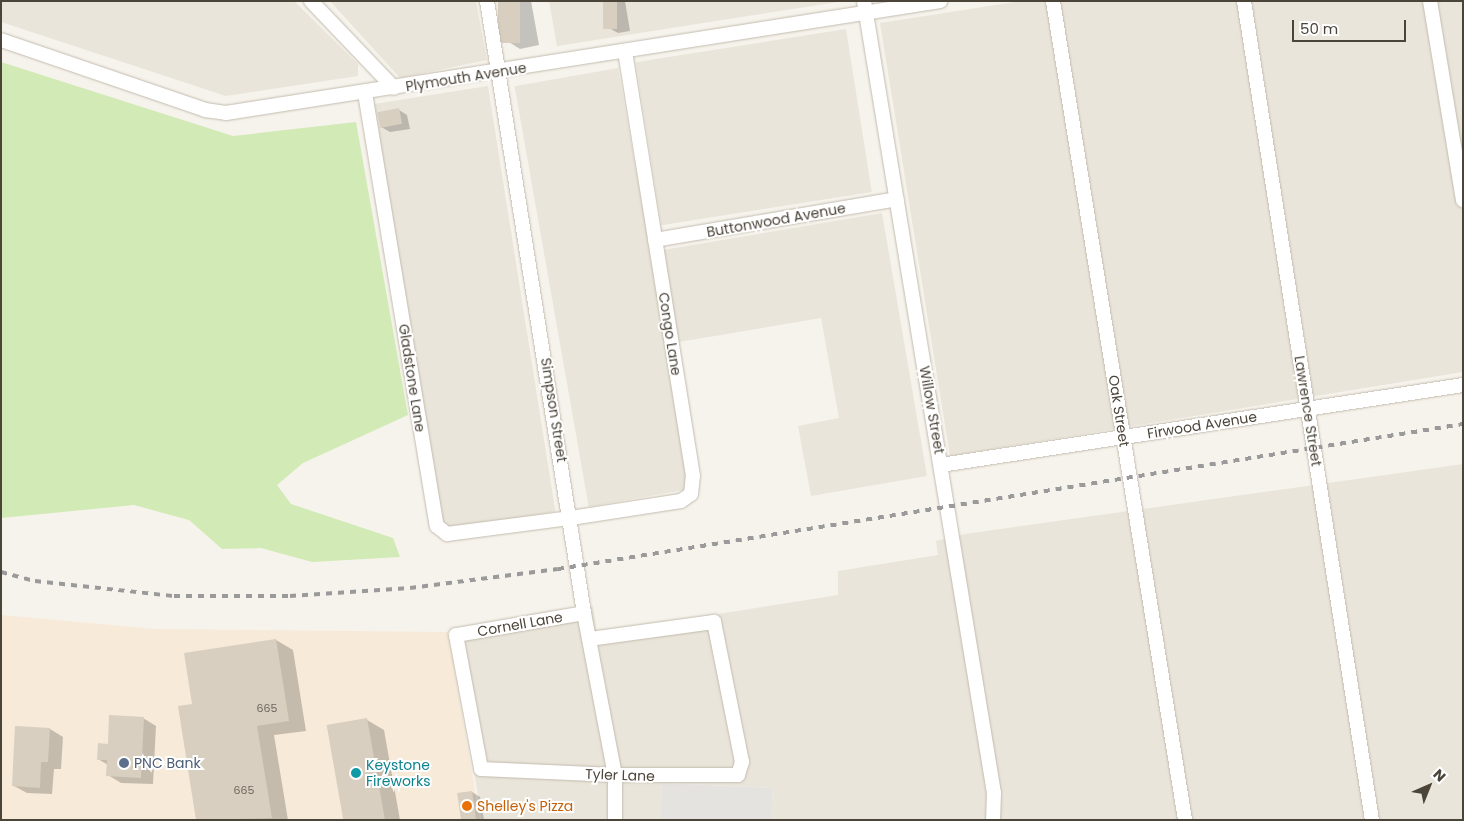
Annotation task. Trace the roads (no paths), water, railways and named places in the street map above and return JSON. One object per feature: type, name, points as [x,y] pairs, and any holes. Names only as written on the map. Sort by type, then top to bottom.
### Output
[{"type":"street","points":[[311,1],[394,88]]},
{"type":"street","name":"Simpson Street","points":[[486,1],[571,518],[584,613],[615,775],[615,820]]},
{"type":"street","name":"Plymouth Avenue","points":[[1,40],[205,110],[226,113],[625,52],[865,7],[940,1]]},
{"type":"street","name":"Oak Street","points":[[1054,1],[1184,820]]},
{"type":"street","name":"Lawrence Street","points":[[1244,1],[1372,820]]},
{"type":"street","points":[[1430,1],[1463,200]]},
{"type":"street","name":"Willow Street","points":[[865,7],[942,465],[994,793],[994,820]]},
{"type":"street","name":"Congo Lane","points":[[571,518],[681,500],[691,494],[693,476],[625,52]]},
{"type":"street","name":"Gladstone Lane","points":[[365,93],[437,526],[447,534],[571,518]]},
{"type":"street","name":"Buttonwood Avenue","points":[[656,240],[897,199]]},
{"type":"street","name":"Firwood Avenue","points":[[942,465],[1463,385]]},
{"type":"street","name":"Cornell Lane","points":[[456,635],[584,613]]},
{"type":"street","name":"Tyler Lane","points":[[456,635],[481,769],[615,775],[738,774],[742,762],[714,622],[590,640]]},
{"type":"railway","points":[[1,572],[35,581],[174,596],[290,596],[410,588],[558,569],[1463,424]]},
{"type":"place","name":"PNC Bank","points":[[124,763]]},
{"type":"place","name":"Keystone Fireworks","points":[[356,773]]},
{"type":"place","name":"Shelley's Pizza","points":[[467,806]]}]
